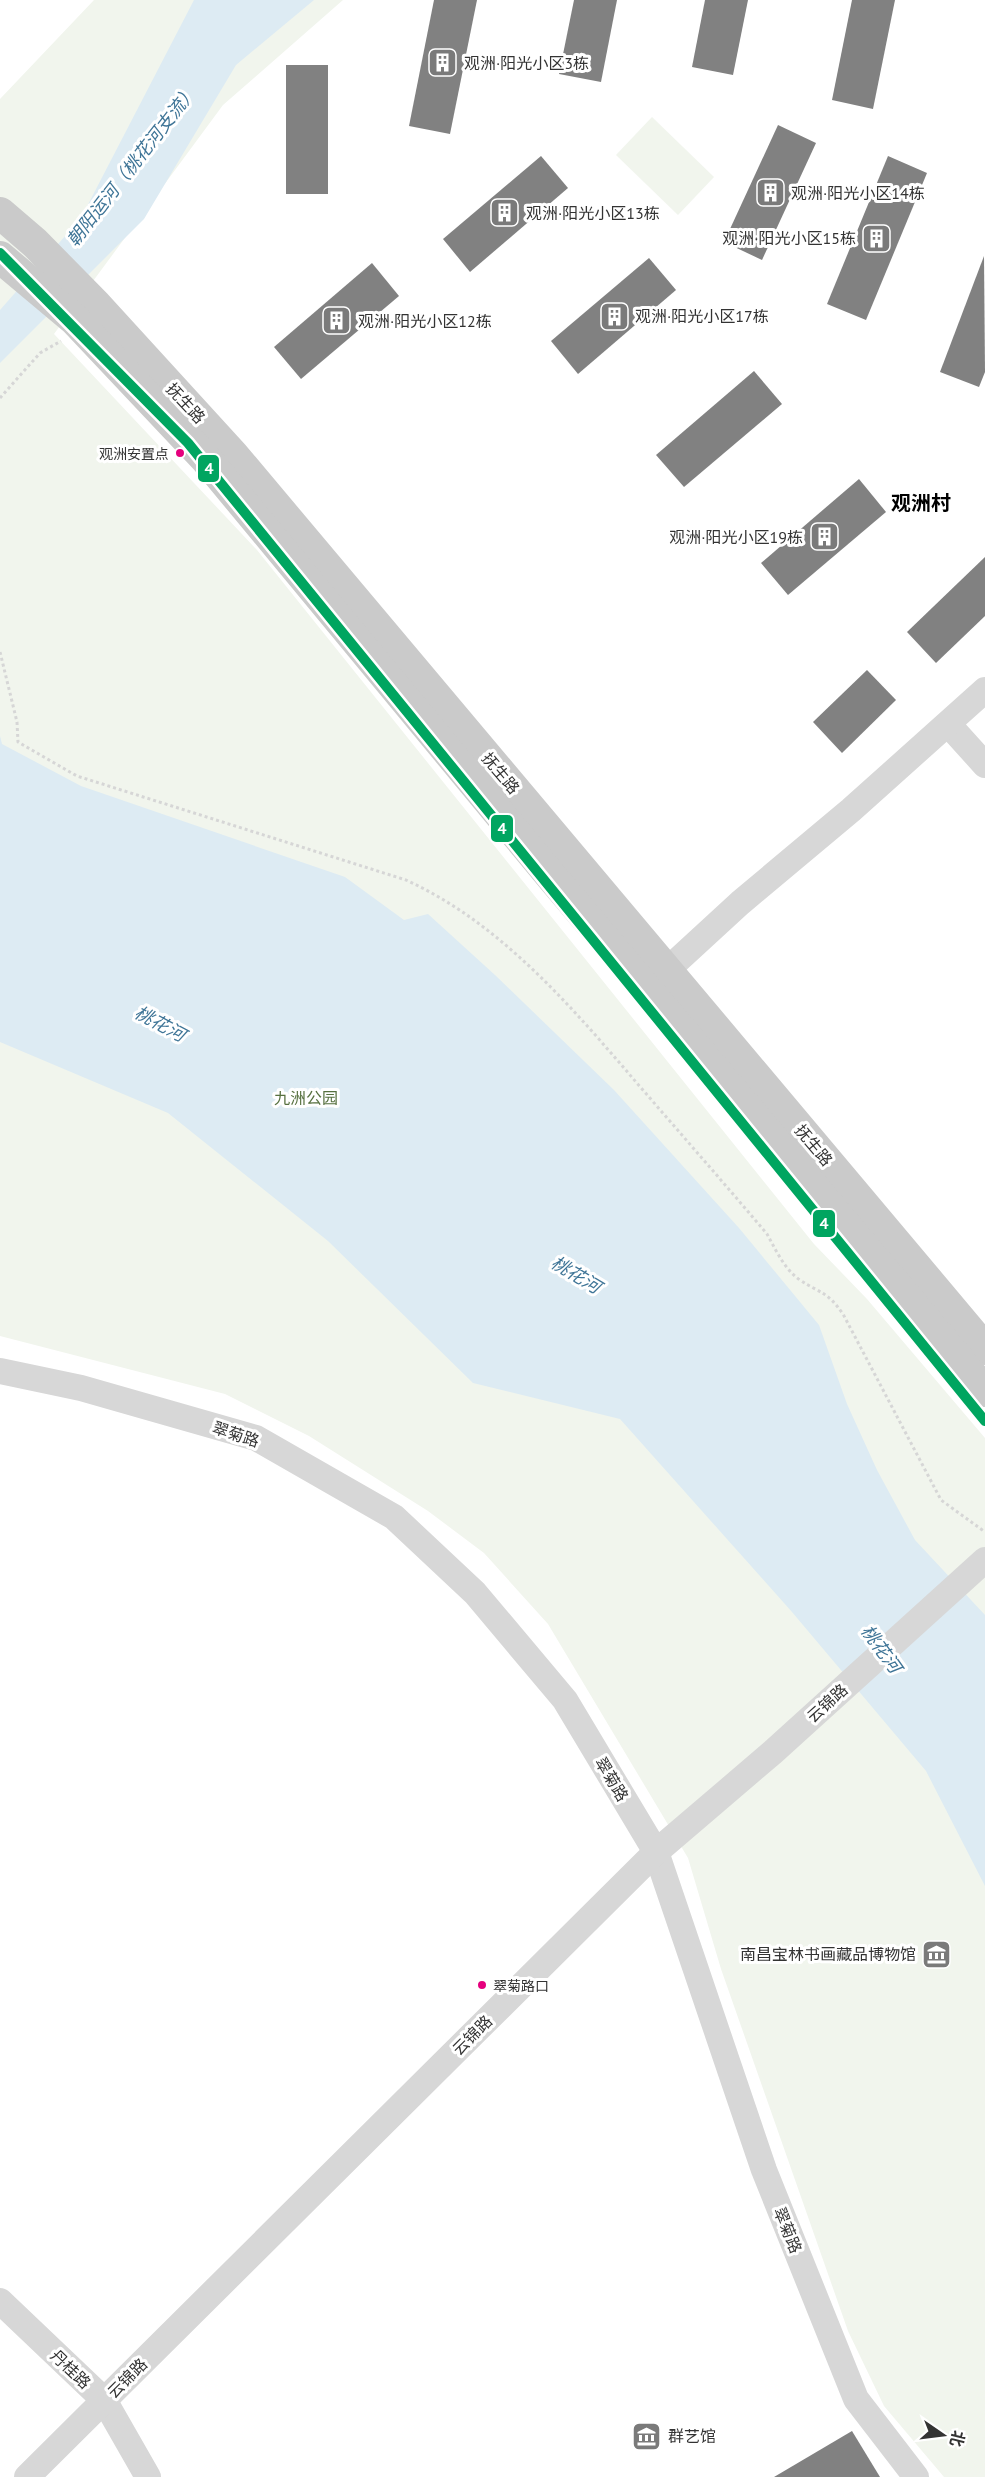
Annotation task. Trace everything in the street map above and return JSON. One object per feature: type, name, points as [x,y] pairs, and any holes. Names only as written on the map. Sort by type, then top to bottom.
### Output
[{"type":"main road","name":"抚生路","points":[[0,213],[35,243],[85,318]]},
{"type":"main road","name":"抚生路","points":[[3,260],[85,318],[233,454],[985,1391]]},
{"type":"main road","name":"抚生路","points":[[657,980],[985,1349]]},
{"type":"street","points":[[657,980],[740,903],[851,810],[985,690]]},
{"type":"street","points":[[948,724],[985,765]]},
{"type":"street","name":"翠菊路","points":[[0,1371],[81,1388],[256,1438],[394,1517],[475,1593],[565,1700],[656,1852],[764,2170],[856,2399],[916,2477]]},
{"type":"street","name":"云锦路","points":[[27,2477],[656,1852],[773,1752],[979,1565]]},
{"type":"street","name":"丹桂路","points":[[0,2301],[104,2400],[148,2477]]},
{"type":"path","points":[[0,398],[40,353],[85,318]]},
{"type":"path","points":[[0,651],[17,722],[18,742],[77,776],[406,880],[466,913],[563,998],[768,1234],[786,1266],[798,1279],[832,1298],[843,1314],[941,1500],[985,1532]]},
{"type":"green space","name":"九洲公园","points":[[94,0],[343,0],[223,105],[54,334],[257,550],[814,1244],[867,1299],[985,1438],[985,2477],[944,2477],[884,2406],[848,2331],[721,1969],[688,1858],[548,1624],[484,1553],[428,1511],[309,1436],[225,1394],[0,1336],[0,99]]},
{"type":"green space","points":[[652,117],[714,177],[678,215],[616,155]]},
{"type":"water","name":"朝阳运河（桃花河支流）","points":[[194,0],[314,0],[236,65],[144,219],[0,363],[0,310],[81,218]]},
{"type":"water","name":"桃花河","points":[[0,736],[2,744],[81,786],[345,877],[404,920],[428,914],[614,1090],[739,1228],[819,1325],[847,1404],[877,1470],[915,1540],[985,1615],[985,1886],[926,1771],[792,1612],[620,1419],[473,1383],[328,1241],[168,1113],[0,1042]]},
{"type":"building","name":"观洲·阳光小区3栋","points":[[434,0],[477,0],[450,134],[409,126]]},
{"type":"building","points":[[574,0],[617,0],[601,82],[559,74]]},
{"type":"building","points":[[705,0],[748,0],[733,75],[692,67]]},
{"type":"building","points":[[852,0],[895,0],[873,109],[832,100]]},
{"type":"building","points":[[286,65],[328,65],[328,194],[286,194]]},
{"type":"building","name":"观洲·阳光小区14栋","points":[[778,125],[816,143],[762,260],[724,242]]},
{"type":"building","name":"观洲·阳光小区13栋","points":[[541,156],[568,188],[470,272],[443,239]]},
{"type":"building","name":"观洲·阳光小区15栋","points":[[888,156],[927,173],[866,320],[827,304]]},
{"type":"building","points":[[984,256],[985,372],[979,387],[940,372]]},
{"type":"building","name":"观洲·阳光小区17栋","points":[[649,258],[676,290],[578,374],[551,341]]},
{"type":"building","name":"观洲·阳光小区12栋","points":[[372,263],[399,296],[301,379],[274,347]]},
{"type":"building","points":[[754,371],[782,404],[684,487],[656,455]]},
{"type":"building","name":"观洲·阳光小区19栋","points":[[859,479],[886,512],[788,595],[761,563]]},
{"type":"building","points":[[985,557],[985,616],[936,663],[907,632]]},
{"type":"building","points":[[867,670],[896,700],[842,753],[813,722]]},
{"type":"building","points":[[852,2431],[880,2477],[774,2477]]},
{"type":"transit line","name":"4","points":[[0,253],[188,443],[985,1421]]},
{"type":"place","name":"观洲·阳光小区3栋","points":[[443,63]]},
{"type":"place","name":"观洲·阳光小区14栋","points":[[770,193]]},
{"type":"place","name":"观洲·阳光小区13栋","points":[[505,213]]},
{"type":"place","name":"观洲·阳光小区15栋","points":[[877,238]]},
{"type":"place","name":"观洲·阳光小区17栋","points":[[614,316]]},
{"type":"place","name":"观洲·阳光小区12栋","points":[[337,321]]},
{"type":"place","name":"观洲安置点","points":[[180,453]]},
{"type":"place","name":"观洲·阳光小区19栋","points":[[824,537]]},
{"type":"place","name":"南昌宝林书画藏品博物馆","points":[[937,1954]]},
{"type":"place","name":"翠菊路口","points":[[482,1985]]},
{"type":"place","name":"群艺馆","points":[[647,2436]]},
{"type":"district","name":"观洲村","points":[[921,503]]}]
